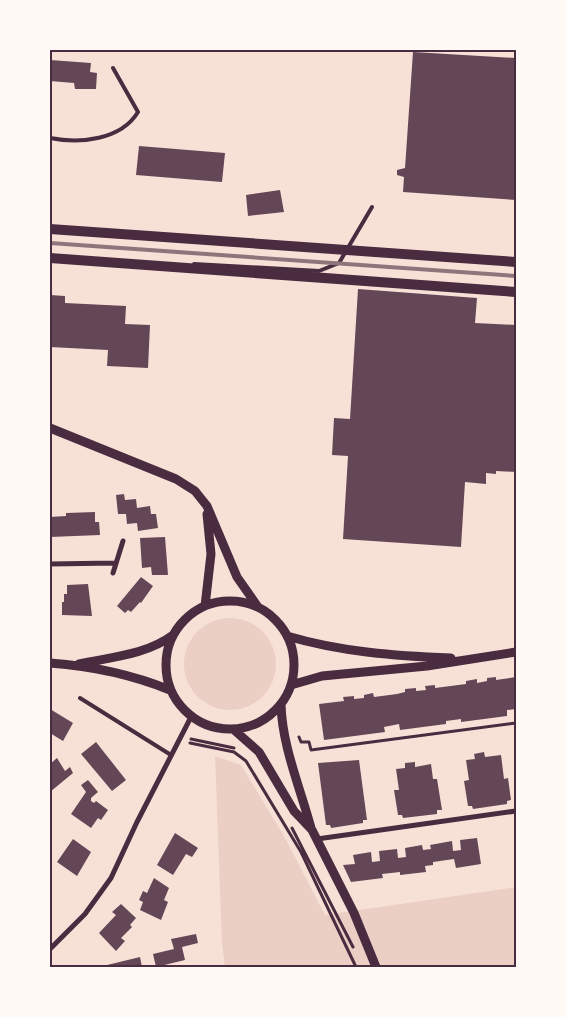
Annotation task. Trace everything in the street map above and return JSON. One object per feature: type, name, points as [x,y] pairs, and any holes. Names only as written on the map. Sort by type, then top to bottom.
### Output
[{"type":"main road","points":[[50,229],[516,262]]},
{"type":"main road","points":[[50,258],[516,292]]},
{"type":"street","points":[[50,428],[176,479],[195,491],[207,506],[237,577],[258,607]]},
{"type":"street","points":[[205,606],[211,554],[207,506]]},
{"type":"street","points":[[113,573],[122,541]]},
{"type":"street","points":[[50,564],[115,563]]},
{"type":"street","points":[[74,665],[145,651],[161,644],[174,634],[187,617],[205,606],[223,601],[241,602],[258,607],[270,615],[287,636],[293,652],[294,669],[291,685],[280,704],[260,722],[233,729],[218,728],[191,717],[170,690],[166,676],[166,661],[174,634]]},
{"type":"street","points":[[287,636],[316,644],[398,656],[471,659]]},
{"type":"street","points":[[291,685],[322,676],[427,666],[516,652]]},
{"type":"street","points":[[50,663],[74,665],[147,680],[170,690]]},
{"type":"street","points":[[280,704],[281,720],[299,792],[312,830],[354,913],[376,967]]},
{"type":"street","points":[[50,949],[85,914],[104,890],[191,717]]},
{"type":"street","points":[[233,729],[259,752],[294,811],[312,830]]},
{"type":"street","points":[[317,839],[516,811]]},
{"type":"lane","points":[[50,138],[81,141],[113,134],[132,121],[138,112],[113,68]]},
{"type":"lane","points":[[162,266],[184,263],[319,272],[339,263],[372,207]]},
{"type":"lane","points":[[80,698],[171,755]]},
{"type":"path","points":[[299,737],[301,742],[309,742],[311,750],[516,723]]},
{"type":"path","points":[[180,738],[243,752]]},
{"type":"path","points":[[180,738],[234,752],[246,761],[301,852],[356,967]]},
{"type":"path","points":[[255,766],[305,850],[361,967]]},
{"type":"shaded area","points":[[230,618],[248,621],[263,631],[273,646],[276,664],[273,682],[263,697],[248,707],[230,710],[212,707],[197,697],[187,682],[184,664],[187,646],[197,631],[212,621]]},
{"type":"shaded area","points":[[215,756],[241,765],[284,836],[325,915],[516,887],[516,967],[225,967],[222,944]]},
{"type":"building","points":[[413,52],[516,58],[516,176],[514,184],[516,184],[516,200],[403,192],[404,177],[397,175],[397,170],[405,168]]},
{"type":"building","points":[[50,60],[91,63],[90,72],[97,73],[96,89],[75,89],[74,83],[50,81]]},
{"type":"building","points":[[139,146],[225,153],[222,182],[136,175]]},
{"type":"building","points":[[280,190],[284,212],[248,216],[246,195]]},
{"type":"building","points":[[358,289],[477,298],[475,323],[516,325],[516,472],[496,471],[496,474],[486,473],[486,484],[465,482],[461,547],[343,539],[348,456],[332,455],[334,418],[350,419]]},
{"type":"building","points":[[50,295],[65,296],[65,303],[126,306],[125,324],[150,325],[148,368],[107,366],[108,350],[50,347]]},
{"type":"building","points":[[124,494],[125,500],[136,499],[137,508],[150,506],[151,514],[156,514],[158,528],[138,531],[137,523],[127,524],[126,514],[118,514],[116,495]]},
{"type":"building","points":[[95,512],[95,522],[99,522],[100,535],[50,537],[50,517],[66,516],[66,513]]},
{"type":"building","points":[[165,537],[168,575],[152,575],[151,567],[142,568],[140,538]]},
{"type":"building","points":[[141,577],[153,586],[141,603],[131,612],[128,610],[125,613],[117,606]]},
{"type":"building","points":[[88,584],[92,616],[62,615],[62,602],[64,602],[64,594],[67,594],[67,585]]},
{"type":"building","points":[[496,677],[496,680],[516,677],[516,709],[507,710],[507,716],[461,722],[461,719],[446,721],[446,724],[400,730],[399,724],[384,727],[385,732],[324,740],[319,704],[344,701],[343,697],[354,696],[354,699],[364,698],[364,695],[373,693],[374,697],[397,694],[405,692],[405,689],[416,688],[416,691],[426,690],[425,686],[435,685],[435,688],[466,684],[466,681],[477,679],[477,683],[487,681],[487,678]]},
{"type":"building","points":[[50,709],[73,723],[63,741],[50,733]]},
{"type":"building","points":[[96,742],[126,780],[112,791],[81,754]]},
{"type":"building","points":[[484,752],[485,757],[501,755],[504,779],[508,778],[511,800],[507,801],[507,804],[473,809],[472,806],[468,806],[464,781],[469,780],[466,760],[475,759],[474,754]]},
{"type":"building","points":[[57,758],[65,771],[70,767],[73,773],[50,792],[50,764]]},
{"type":"building","points":[[359,760],[367,820],[363,820],[363,823],[331,828],[330,825],[326,825],[318,763]]},
{"type":"building","points":[[415,762],[415,767],[431,764],[433,779],[437,779],[442,810],[437,810],[437,814],[403,818],[402,815],[398,815],[394,790],[399,790],[396,769],[405,768],[405,763]]},
{"type":"building","points":[[88,780],[98,792],[91,798],[91,801],[94,803],[96,801],[108,810],[101,820],[98,818],[91,828],[71,814],[86,792],[81,785]]},
{"type":"building","points":[[175,833],[198,848],[192,857],[186,854],[173,875],[157,865]]},
{"type":"building","points":[[477,838],[481,864],[456,868],[454,859],[433,862],[433,865],[425,866],[426,872],[400,875],[400,872],[382,874],[383,878],[351,882],[343,865],[355,864],[353,855],[371,852],[372,862],[380,861],[379,851],[397,849],[398,858],[406,857],[405,848],[422,845],[423,850],[431,849],[430,845],[452,841],[453,851],[461,850],[460,840]]},
{"type":"building","points":[[73,839],[91,852],[77,876],[57,862]]},
{"type":"building","points":[[154,878],[169,888],[164,900],[168,902],[161,920],[140,910],[143,902],[139,900],[143,891],[147,893]]},
{"type":"building","points":[[121,904],[136,918],[130,925],[132,927],[121,938],[125,941],[116,951],[99,933],[116,915],[112,912]]},
{"type":"building","points":[[196,934],[198,943],[182,947],[185,960],[156,967],[153,954],[174,949],[171,939]]},
{"type":"building","points":[[140,957],[142,967],[103,967],[103,966]]},
{"type":"railway","points":[[50,243],[516,276]]}]
